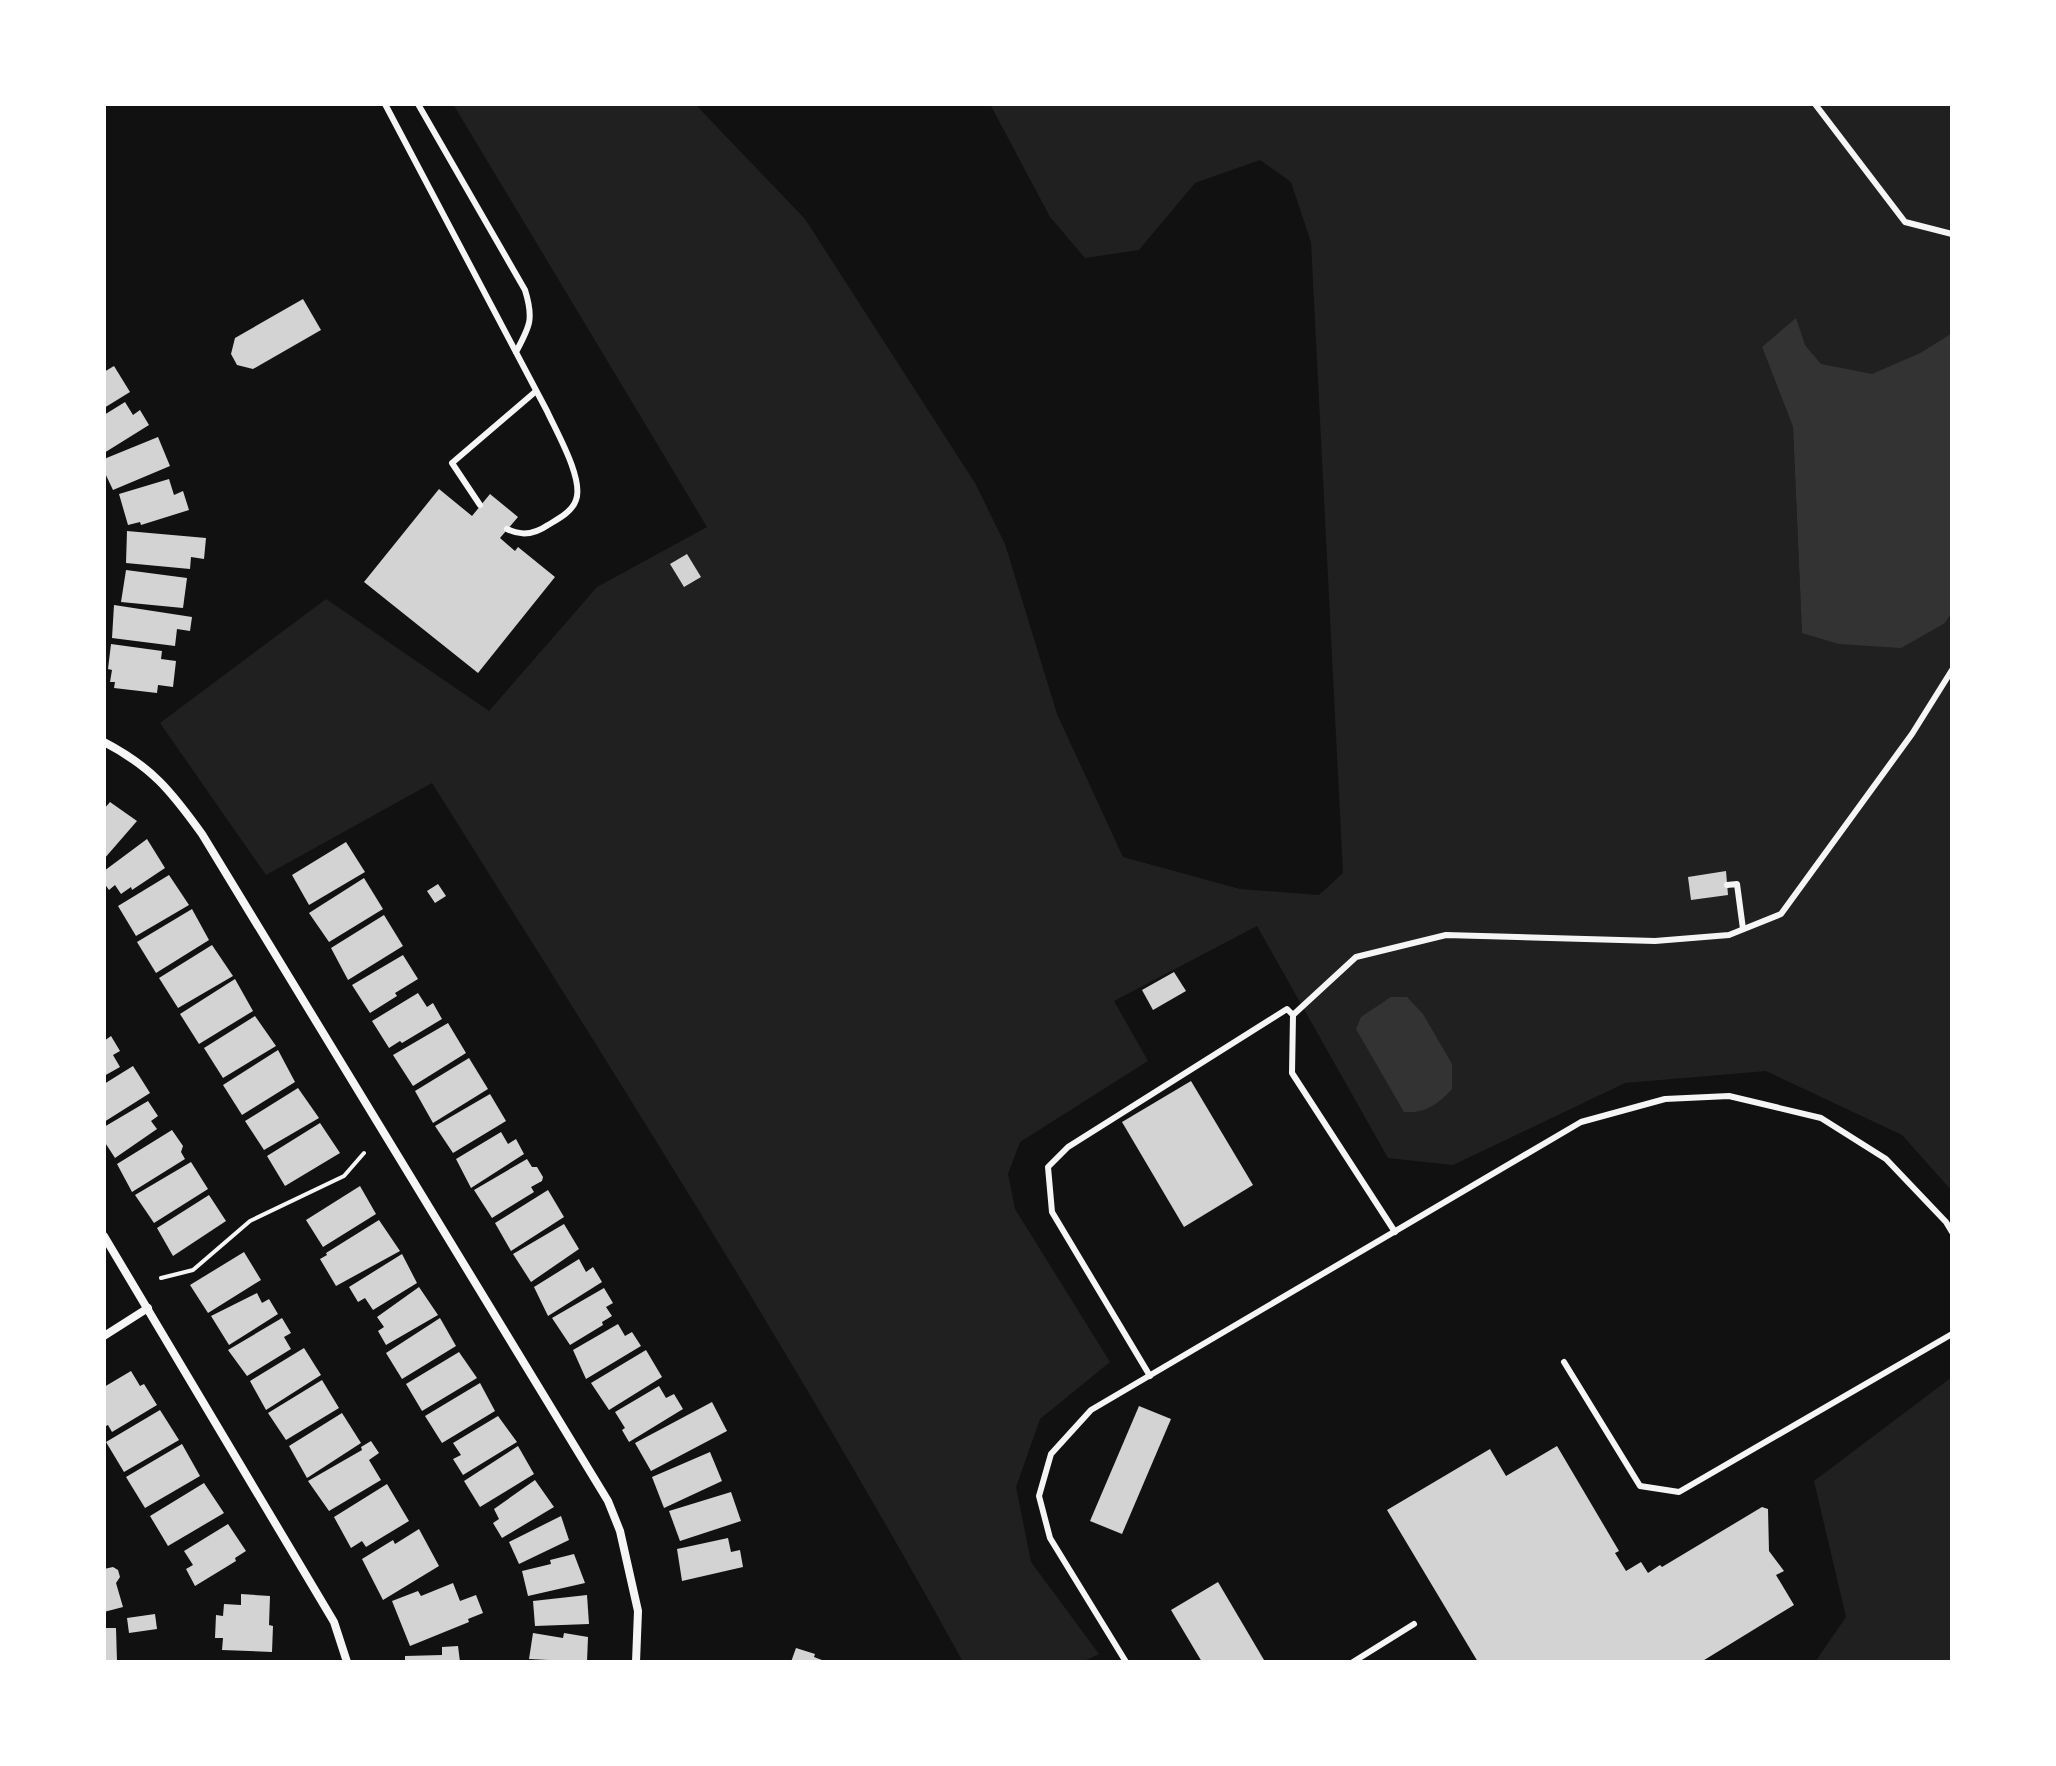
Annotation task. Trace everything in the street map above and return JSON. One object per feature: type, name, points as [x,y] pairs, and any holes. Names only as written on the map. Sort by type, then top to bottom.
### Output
[{"type":"street","points":[[104,742],[123,751],[165,784],[202,834],[608,1501],[620,1531],[638,1611],[636,1662]]},
{"type":"street","points":[[104,1236],[334,1622],[347,1662]]},
{"type":"street","points":[[104,1336],[148,1308]]},
{"type":"lane","points":[[385,104],[516,352],[565,449],[576,481],[577,499],[567,513],[539,531],[518,535],[507,529]]},
{"type":"lane","points":[[418,104],[525,290],[531,310],[530,326],[516,352]]},
{"type":"lane","points":[[1815,104],[1905,222],[1952,234]]},
{"type":"lane","points":[[480,505],[452,463],[535,392]]},
{"type":"lane","points":[[1293,1015],[1356,957],[1446,935],[1655,941],[1729,935],[1781,914],[1912,734],[1952,670]]},
{"type":"lane","points":[[1727,885],[1737,884],[1743,929]]},
{"type":"lane","points":[[1150,1376],[1052,1212],[1048,1167],[1068,1147],[1287,1009],[1293,1015],[1292,1073],[1395,1232]]},
{"type":"lane","points":[[1126,1662],[1050,1538],[1039,1496],[1051,1454],[1091,1410],[1581,1122],[1665,1099],[1729,1096],[1821,1118],[1886,1159],[1952,1232]]},
{"type":"lane","points":[[1564,1362],[1640,1486],[1679,1492],[1952,1334]]},
{"type":"lane","points":[[1353,1662],[1414,1624]]},
{"type":"path","points":[[161,1278],[193,1270],[250,1221],[344,1176],[364,1153]]},
{"type":"shaded area","points":[[453,104],[695,104],[805,219],[975,483],[1005,544],[1057,714],[1123,857],[1240,889],[1319,895],[1343,873],[1311,242],[1291,182],[1260,160],[1195,183],[1139,250],[1085,258],[1050,217],[990,104],[1948,104],[1952,111],[1952,333],[1920,353],[1872,375],[1821,365],[1805,345],[1762,347],[1793,427],[1802,632],[1945,623],[1952,612],[1952,1191],[1902,1135],[1766,1071],[1625,1083],[1453,1165],[1388,1158],[1257,926],[1114,1001],[1148,1061],[1020,1142],[1008,1174],[1015,1209],[1110,1362],[1040,1419],[1016,1487],[1031,1562],[1099,1654],[1082,1662],[963,1662],[770,1329],[432,783],[266,875],[160,723],[326,599],[489,711],[597,587],[707,527]]},
{"type":"shaded area","points":[[1796,318],[1805,345],[1821,364],[1872,374],[1920,353],[1952,333],[1952,612],[1945,623],[1901,648],[1839,644],[1802,633],[1793,427],[1762,347]]},
{"type":"shaded area","points":[[1391,997],[1407,997],[1423,1014],[1452,1064],[1452,1089],[1425,1110],[1404,1112],[1356,1029],[1361,1017]]},
{"type":"shaded area","points":[[1952,1377],[1952,1662],[1815,1662],[1846,1617],[1814,1481]]},
{"type":"building","points":[[303,299],[321,330],[253,369],[237,365],[231,354],[235,338]]},
{"type":"building","points":[[114,366],[130,392],[104,408],[104,372]]},
{"type":"building","points":[[125,402],[133,415],[140,410],[149,425],[104,453],[104,415]]},
{"type":"building","points":[[158,437],[170,466],[113,490],[104,471],[104,459]]},
{"type":"building","points":[[169,479],[174,495],[183,491],[189,510],[141,525],[140,522],[128,525],[119,494]]},
{"type":"building","points":[[439,489],[472,516],[490,494],[518,517],[500,538],[515,551],[518,547],[555,577],[478,673],[364,582]]},
{"type":"building","points":[[127,531],[206,538],[204,559],[191,557],[190,569],[126,563]]},
{"type":"building","points":[[687,554],[701,577],[684,587],[670,564]]},
{"type":"building","points":[[126,570],[187,578],[183,608],[121,602]]},
{"type":"building","points":[[114,605],[192,617],[190,631],[177,629],[175,646],[112,638]]},
{"type":"building","points":[[111,644],[162,651],[161,659],[176,661],[173,687],[158,685],[157,693],[114,688],[115,682],[110,682],[112,670],[108,669]]},
{"type":"building","points":[[110,802],[137,821],[104,859],[104,809]]},
{"type":"building","points":[[147,839],[165,868],[132,890],[131,887],[121,894],[115,885],[109,890],[104,883],[104,871]]},
{"type":"building","points":[[346,842],[365,872],[309,905],[292,875]]},
{"type":"building","points":[[1726,871],[1728,895],[1691,900],[1688,877]]},
{"type":"building","points":[[169,875],[189,905],[136,936],[118,906]]},
{"type":"building","points":[[364,878],[383,909],[329,942],[309,913]]},
{"type":"building","points":[[438,884],[446,896],[435,903],[427,891]]},
{"type":"building","points":[[192,909],[209,940],[156,973],[137,942]]},
{"type":"building","points":[[384,915],[403,946],[348,980],[331,948]]},
{"type":"building","points":[[212,945],[233,976],[178,1008],[159,978]]},
{"type":"building","points":[[403,955],[418,979],[370,1013],[352,985]]},
{"type":"building","points":[[1174,972],[1186,991],[1153,1010],[1142,990]]},
{"type":"building","points":[[235,979],[253,1011],[199,1044],[180,1014]]},
{"type":"building","points":[[418,993],[427,1007],[433,1003],[442,1019],[389,1048],[372,1021]]},
{"type":"building","points":[[255,1016],[276,1046],[223,1078],[204,1048]]},
{"type":"building","points":[[448,1023],[466,1053],[413,1086],[393,1055]]},
{"type":"building","points":[[111,1036],[120,1051],[113,1055],[120,1067],[104,1076],[104,1041]]},
{"type":"building","points":[[278,1050],[295,1082],[242,1115],[223,1085]]},
{"type":"building","points":[[469,1058],[488,1089],[433,1123],[415,1091]]},
{"type":"building","points":[[133,1066],[150,1093],[104,1122],[104,1084]]},
{"type":"building","points":[[1191,1081],[1253,1185],[1184,1227],[1122,1122]]},
{"type":"building","points":[[298,1088],[319,1118],[264,1150],[245,1121]]},
{"type":"building","points":[[490,1094],[506,1121],[453,1153],[435,1126]]},
{"type":"building","points":[[148,1101],[158,1116],[151,1121],[157,1129],[115,1158],[104,1141],[104,1127]]},
{"type":"building","points":[[320,1123],[340,1153],[285,1186],[267,1156]]},
{"type":"building","points":[[172,1130],[183,1146],[181,1152],[185,1159],[132,1192],[117,1164]]},
{"type":"building","points":[[501,1132],[508,1144],[516,1139],[524,1154],[471,1188],[456,1159]]},
{"type":"building","points":[[527,1159],[532,1167],[537,1167],[542,1181],[531,1187],[534,1192],[492,1218],[474,1190]]},
{"type":"building","points":[[191,1162],[208,1189],[154,1223],[135,1195]]},
{"type":"building","points":[[360,1186],[376,1214],[323,1247],[306,1220]]},
{"type":"building","points":[[548,1190],[564,1217],[511,1251],[495,1223]]},
{"type":"building","points":[[209,1195],[226,1221],[173,1256],[157,1228]]},
{"type":"building","points":[[379,1220],[400,1251],[336,1286],[320,1259]]},
{"type":"building","points":[[564,1224],[579,1249],[531,1282],[513,1254]]},
{"type":"building","points":[[244,1252],[261,1280],[208,1313],[190,1285]]},
{"type":"building","points":[[402,1254],[417,1283],[373,1310],[365,1298],[358,1302],[349,1287]]},
{"type":"building","points":[[579,1259],[586,1272],[593,1267],[602,1282],[548,1316],[534,1287]]},
{"type":"building","points":[[419,1287],[438,1315],[386,1345],[378,1331],[384,1327],[377,1317]]},
{"type":"building","points":[[604,1288],[613,1303],[606,1307],[612,1316],[570,1345],[552,1318]]},
{"type":"building","points":[[257,1293],[262,1303],[269,1299],[278,1314],[229,1345],[211,1316]]},
{"type":"building","points":[[282,1318],[291,1333],[284,1337],[291,1349],[247,1376],[228,1350]]},
{"type":"building","points":[[440,1318],[456,1346],[402,1379],[386,1353]]},
{"type":"building","points":[[618,1324],[625,1336],[632,1332],[641,1346],[586,1379],[573,1350]]},
{"type":"building","points":[[304,1348],[321,1375],[266,1410],[250,1381]]},
{"type":"building","points":[[646,1350],[662,1377],[609,1410],[591,1383]]},
{"type":"building","points":[[459,1352],[477,1378],[422,1411],[406,1384]]},
{"type":"building","points":[[131,1371],[140,1386],[144,1384],[157,1405],[112,1432],[108,1425],[104,1427],[104,1387]]},
{"type":"building","points":[[322,1380],[339,1408],[286,1440],[268,1413]]},
{"type":"building","points":[[480,1383],[495,1411],[442,1443],[425,1416]]},
{"type":"building","points":[[659,1386],[666,1398],[674,1394],[683,1409],[629,1442],[615,1412]]},
{"type":"building","points":[[712,1402],[727,1431],[651,1471],[635,1443]]},
{"type":"building","points":[[1139,1406],[1171,1419],[1122,1534],[1090,1521]]},
{"type":"building","points":[[160,1410],[179,1440],[124,1472],[106,1442]]},
{"type":"building","points":[[342,1413],[361,1443],[307,1478],[289,1446]]},
{"type":"building","points":[[498,1416],[517,1442],[463,1475],[453,1459],[461,1455],[453,1443]]},
{"type":"building","points":[[371,1441],[379,1453],[369,1460],[381,1480],[329,1511],[308,1481],[362,1450],[361,1447]]},
{"type":"building","points":[[182,1444],[200,1476],[145,1508],[126,1477]]},
{"type":"building","points":[[518,1446],[534,1474],[480,1507],[464,1481]]},
{"type":"building","points":[[1557,1446],[1619,1551],[1615,1553],[1626,1571],[1641,1562],[1648,1573],[1660,1565],[1662,1567],[1762,1507],[1768,1509],[1769,1551],[1784,1571],[1776,1575],[1794,1605],[1701,1662],[1478,1662],[1387,1510],[1490,1449],[1506,1476]]},
{"type":"building","points":[[710,1452],[722,1481],[664,1508],[652,1477]]},
{"type":"building","points":[[535,1480],[554,1507],[502,1538],[493,1523],[499,1519],[494,1509]]},
{"type":"building","points":[[204,1483],[224,1513],[168,1546],[150,1516]]},
{"type":"building","points":[[387,1484],[409,1521],[366,1547],[362,1541],[351,1548],[334,1517]]},
{"type":"building","points":[[731,1492],[741,1521],[680,1541],[669,1511]]},
{"type":"building","points":[[561,1516],[569,1540],[519,1564],[509,1542]]},
{"type":"building","points":[[228,1524],[246,1551],[235,1558],[236,1561],[195,1586],[186,1569],[193,1565],[184,1551]]},
{"type":"building","points":[[419,1529],[439,1566],[383,1600],[362,1559]]},
{"type":"building","points":[[728,1538],[731,1552],[740,1550],[743,1567],[682,1581],[677,1549]]},
{"type":"building","points":[[574,1554],[585,1583],[528,1596],[522,1571]]},
{"type":"building","points":[[113,1567],[120,1577],[116,1583],[123,1607],[104,1612],[104,1569]]},
{"type":"building","points":[[1218,1582],[1264,1660],[1202,1662],[1171,1610]]},
{"type":"building","points":[[453,1583],[460,1601],[476,1595],[483,1613],[468,1619],[469,1622],[410,1646],[392,1601],[418,1591],[421,1596]]},
{"type":"building","points":[[241,1594],[270,1596],[272,1652],[222,1650],[223,1638],[215,1638],[216,1615],[223,1616],[224,1604],[241,1605]]},
{"type":"building","points":[[587,1595],[589,1624],[535,1626],[533,1601]]},
{"type":"building","points":[[155,1614],[157,1629],[129,1633],[127,1618]]},
{"type":"building","points":[[104,1628],[116,1628],[117,1662],[104,1662]]},
{"type":"building","points":[[533,1633],[563,1638],[564,1633],[588,1637],[587,1662],[529,1659]]},
{"type":"building","points":[[458,1646],[460,1662],[405,1662],[405,1656],[442,1655],[442,1647]]},
{"type":"building","points":[[796,1648],[815,1654],[814,1657],[827,1662],[791,1662]]}]
